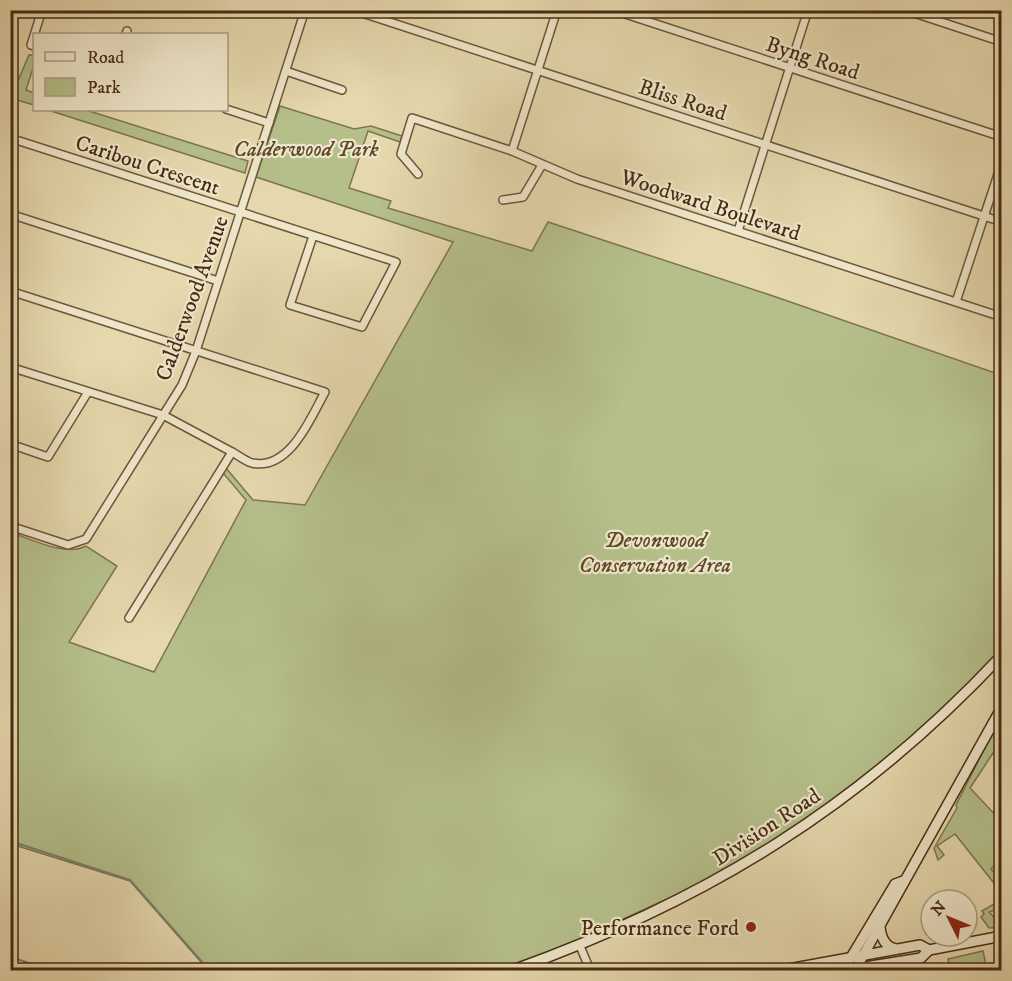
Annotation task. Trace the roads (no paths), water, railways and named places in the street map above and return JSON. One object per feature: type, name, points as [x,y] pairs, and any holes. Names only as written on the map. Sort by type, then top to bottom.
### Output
[{"type":"main road","name":"Division Road","points":[[513,970],[580,946],[695,893],[781,843],[847,797],[928,730],[1002,655]]},
{"type":"main road","points":[[844,970],[895,884],[903,881],[998,722],[1002,707]]},
{"type":"main road","points":[[855,969],[904,887],[903,881]]},
{"type":"main road","points":[[880,927],[881,937],[890,948],[898,949]]},
{"type":"main road","points":[[844,970],[921,957],[928,950],[1002,936]]},
{"type":"main road","points":[[783,970],[920,945],[928,950]]},
{"type":"street","points":[[36,33],[42,10]]},
{"type":"street","name":"Calderwood Avenue","points":[[10,526],[68,545],[86,539],[182,385],[196,351],[305,10]]},
{"type":"street","name":"Bliss Road","points":[[352,10],[1002,222]]},
{"type":"street","points":[[512,151],[557,10]]},
{"type":"street","name":"Byng Road","points":[[613,10],[1002,137]]},
{"type":"street","points":[[738,231],[808,10]]},
{"type":"street","points":[[905,10],[1002,42]]},
{"type":"street","points":[[286,71],[342,90]]},
{"type":"street","points":[[228,110],[269,123]]},
{"type":"street","name":"Woodward Boulevard","points":[[418,174],[400,154],[412,118],[512,151],[576,179],[1002,317]]},
{"type":"street","name":"Caribou Crescent","points":[[10,138],[396,262],[362,327],[290,305],[313,236]]},
{"type":"street","points":[[956,302],[1002,162]]},
{"type":"street","points":[[503,200],[523,197],[542,165]]},
{"type":"street","points":[[10,214],[218,281]]},
{"type":"street","points":[[10,291],[325,392],[297,440],[280,456],[267,462],[252,463],[164,415],[10,367]]},
{"type":"street","points":[[10,444],[48,457],[88,392]]},
{"type":"street","points":[[129,618],[231,452]]},
{"type":"street","points":[[580,946],[590,970]]},
{"type":"waterway","points":[[10,841],[130,880],[209,970]]},
{"type":"waterway","points":[[10,957],[51,970]]},
{"type":"place","name":"Performance Ford","points":[[751,927]]},
{"type":"park label","name":"Calderwood Park","points":[[306,148]]},
{"type":"park label","name":"Devonwood Conservation Area","points":[[655,552]]}]
